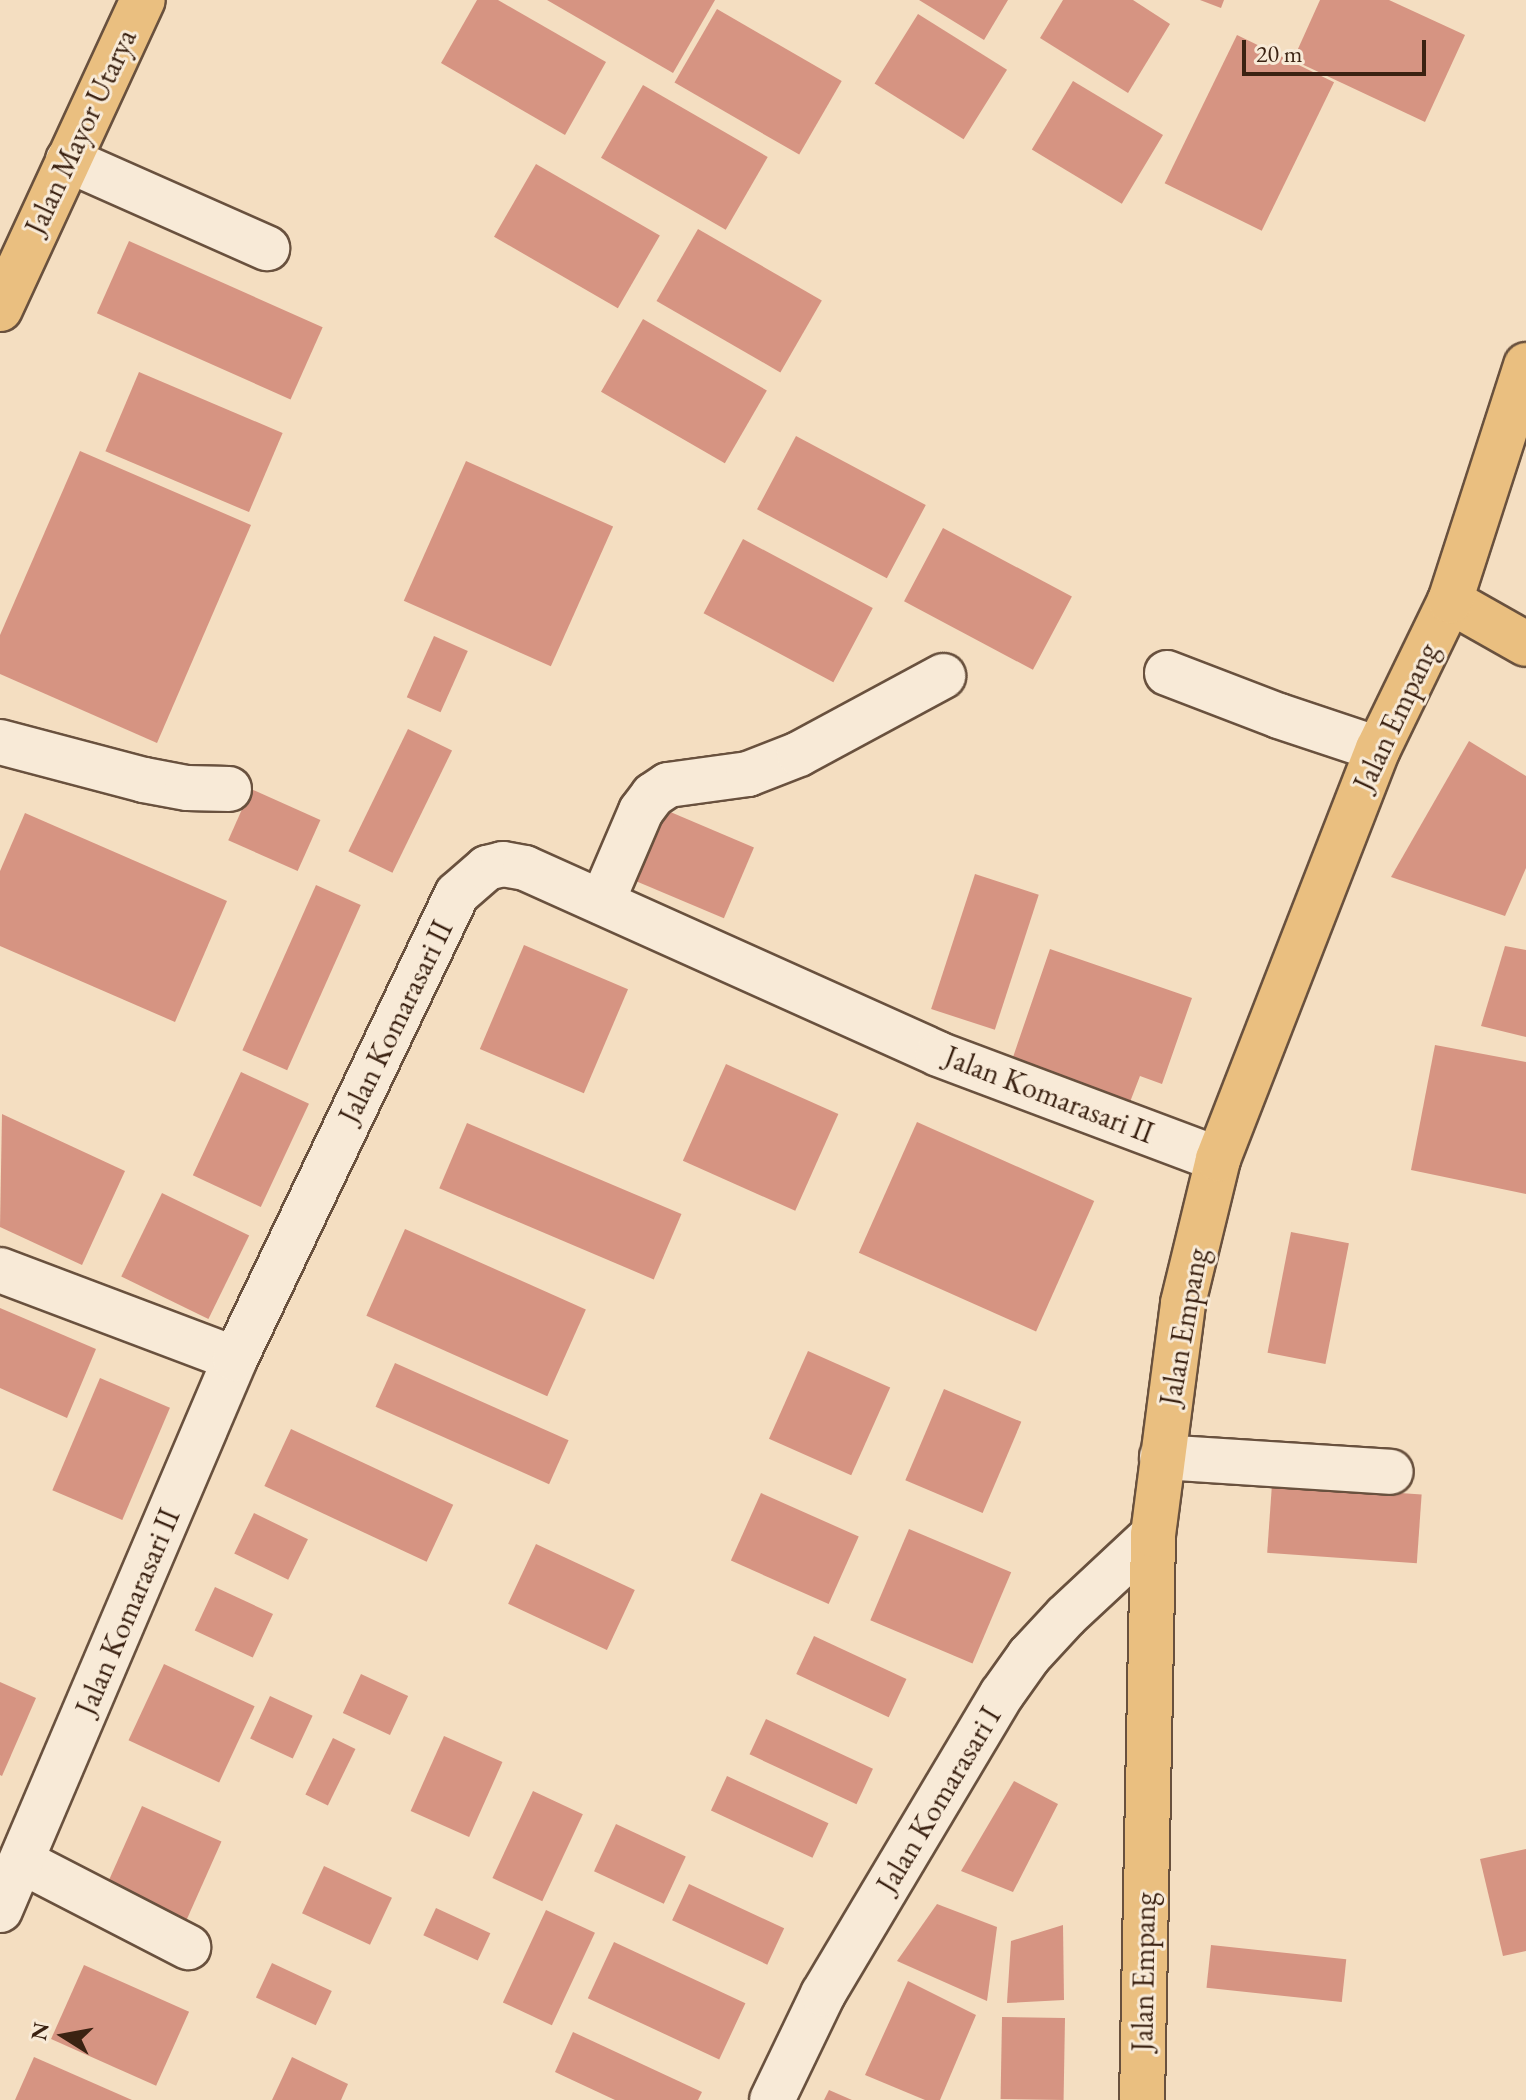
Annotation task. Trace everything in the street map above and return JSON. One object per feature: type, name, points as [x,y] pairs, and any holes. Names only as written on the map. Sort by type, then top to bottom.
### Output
[{"type":"main road","name":"Jalan Mayor Utarya","points":[[0,309],[143,0]]},
{"type":"main road","name":"Jalan Empang","points":[[1142,2100],[1153,1535],[1183,1303],[1218,1159],[1378,749],[1450,601],[1526,365]]},
{"type":"main road","points":[[1450,601],[1526,644]]},
{"type":"street","points":[[68,160],[267,248]]},
{"type":"street","points":[[1167,673],[1279,716],[1378,749]]},
{"type":"street","points":[[602,902],[641,811],[653,795],[668,785],[748,774],[799,754],[943,676]]},
{"type":"street","points":[[0,742],[144,780],[187,788],[229,789]]},
{"type":"street","name":"Jalan Komarasari II","points":[[0,1910],[235,1359],[457,894],[479,874],[503,864],[525,868],[938,1054],[1218,1159]]},
{"type":"street","points":[[0,1270],[235,1359]]},
{"type":"street","points":[[1162,1457],[1391,1472]]},
{"type":"street","name":"Jalan Komarasari I","points":[[772,2100],[823,1994],[1002,1694],[1029,1656],[1066,1616],[1153,1535]]},
{"type":"street","points":[[23,1862],[188,1947]]},
{"type":"building","points":[[477,0],[498,0],[606,62],[565,135],[441,63]]},
{"type":"building","points":[[547,0],[715,0],[673,73]]},
{"type":"building","points":[[919,0],[1008,0],[984,40]]},
{"type":"building","points":[[1063,0],[1133,0],[1170,24],[1128,93],[1040,38]]},
{"type":"building","points":[[1200,0],[1224,0],[1221,8]]},
{"type":"building","points":[[1320,0],[1389,0],[1465,35],[1425,122],[1293,60]]},
{"type":"building","points":[[717,9],[842,81],[799,155],[674,83]]},
{"type":"building","points":[[918,14],[1007,70],[964,139],[875,84]]},
{"type":"building","points":[[1237,35],[1334,82],[1262,231],[1165,183]]},
{"type":"building","points":[[1073,81],[1163,135],[1122,204],[1032,150]]},
{"type":"building","points":[[643,85],[768,157],[726,230],[601,158]]},
{"type":"building","points":[[536,164],[660,236],[618,308],[494,237]]},
{"type":"building","points":[[698,229],[822,300],[780,372],[656,301]]},
{"type":"building","points":[[129,241],[323,327],[291,399],[97,313]]},
{"type":"building","points":[[643,319],[767,390],[725,463],[601,392]]},
{"type":"building","points":[[139,372],[283,433],[249,512],[105,451]]},
{"type":"building","points":[[796,436],[926,505],[887,578],[757,509]]},
{"type":"building","points":[[80,451],[251,525],[157,743],[0,674],[0,635]]},
{"type":"building","points":[[466,461],[613,526],[551,666],[404,601]]},
{"type":"building","points":[[943,528],[1072,597],[1033,670],[904,601]]},
{"type":"building","points":[[743,539],[873,608],[833,682],[704,613]]},
{"type":"building","points":[[434,636],[468,651],[441,712],[407,697]]},
{"type":"building","points":[[408,729],[452,750],[392,873],[348,851]]},
{"type":"building","points":[[1469,741],[1526,776],[1526,868],[1505,916],[1391,877]]},
{"type":"building","points":[[251,789],[320,820],[298,871],[228,840]]},
{"type":"building","points":[[661,808],[754,847],[724,918],[631,879]]},
{"type":"building","points":[[25,813],[227,901],[175,1022],[0,946],[0,871]]},
{"type":"building","points":[[975,874],[1039,895],[995,1030],[931,1009]]},
{"type":"building","points":[[316,885],[361,905],[287,1070],[242,1050]]},
{"type":"building","points":[[524,945],[628,989],[584,1093],[480,1049]]},
{"type":"building","points":[[1505,946],[1526,950],[1526,1037],[1481,1026]]},
{"type":"building","points":[[1050,949],[1192,998],[1162,1084],[1140,1076],[1130,1102],[1012,1060]]},
{"type":"building","points":[[1435,1045],[1526,1062],[1526,1194],[1411,1170]]},
{"type":"building","points":[[726,1064],[838,1114],[795,1211],[683,1161]]},
{"type":"building","points":[[241,1072],[309,1104],[261,1207],[193,1175]]},
{"type":"building","points":[[2,1114],[125,1171],[82,1265],[0,1227]]},
{"type":"building","points":[[917,1122],[1094,1201],[1036,1332],[859,1253]]},
{"type":"building","points":[[467,1123],[681,1214],[654,1279],[439,1188]]},
{"type":"building","points":[[162,1193],[249,1236],[208,1319],[121,1277]]},
{"type":"building","points":[[405,1229],[586,1310],[547,1396],[366,1316]]},
{"type":"building","points":[[1291,1232],[1349,1243],[1325,1364],[1268,1353]]},
{"type":"building","points":[[0,1308],[96,1349],[67,1418],[0,1388]]},
{"type":"building","points":[[808,1351],[890,1388],[851,1475],[769,1439]]},
{"type":"building","points":[[395,1363],[569,1440],[549,1484],[375,1407]]},
{"type":"building","points":[[100,1378],[170,1408],[122,1520],[52,1490]]},
{"type":"building","points":[[944,1389],[1021,1422],[983,1513],[905,1480]]},
{"type":"building","points":[[291,1429],[453,1505],[427,1562],[264,1486]]},
{"type":"building","points":[[1272,1484],[1422,1494],[1417,1563],[1267,1553]]},
{"type":"building","points":[[761,1493],[859,1537],[829,1604],[731,1561]]},
{"type":"building","points":[[254,1513],[308,1539],[288,1580],[234,1553]]},
{"type":"building","points":[[909,1529],[1011,1572],[972,1664],[870,1620]]},
{"type":"building","points":[[536,1544],[635,1590],[607,1650],[508,1604]]},
{"type":"building","points":[[215,1587],[273,1614],[253,1658],[195,1631]]},
{"type":"building","points":[[814,1636],[906,1679],[889,1717],[796,1674]]},
{"type":"building","points":[[164,1664],[255,1706],[219,1782],[129,1740]]},
{"type":"building","points":[[361,1674],[408,1696],[390,1735],[343,1713]]},
{"type":"building","points":[[0,1682],[36,1698],[2,1776],[0,1775]]},
{"type":"building","points":[[270,1696],[313,1716],[293,1758],[250,1739]]},
{"type":"building","points":[[766,1719],[873,1769],[856,1804],[750,1754]]},
{"type":"building","points":[[444,1736],[502,1762],[469,1837],[411,1811]]},
{"type":"building","points":[[333,1738],[355,1749],[328,1806],[305,1795]]},
{"type":"building","points":[[727,1776],[829,1823],[812,1858],[711,1810]]},
{"type":"building","points":[[1014,1781],[1058,1804],[1013,1892],[961,1871]]},
{"type":"building","points":[[533,1791],[583,1814],[542,1901],[492,1878]]},
{"type":"building","points":[[142,1806],[221,1841],[185,1923],[106,1887]]},
{"type":"building","points":[[616,1824],[686,1857],[664,1904],[594,1871]]},
{"type":"building","points":[[1526,1849],[1526,1951],[1503,1956],[1480,1859]]},
{"type":"building","points":[[324,1866],[392,1898],[370,1945],[302,1913]]},
{"type":"building","points":[[689,1884],[784,1928],[767,1965],[672,1920]]},
{"type":"building","points":[[937,1904],[997,1927],[987,2001],[897,1961]]},
{"type":"building","points":[[436,1908],[490,1933],[478,1961],[423,1935]]},
{"type":"building","points":[[546,1910],[595,1933],[552,2025],[503,2002]]},
{"type":"building","points":[[1063,1925],[1064,2000],[1007,2003],[1011,1941]]},
{"type":"building","points":[[614,1942],[745,2003],[719,2059],[588,1998]]},
{"type":"building","points":[[1211,1945],[1346,1959],[1342,2002],[1207,1988]]},
{"type":"building","points":[[272,1963],[332,1991],[316,2025],[256,1997]]},
{"type":"building","points":[[84,1965],[189,2012],[156,2086],[51,2039]]},
{"type":"building","points":[[908,1981],[976,2015],[940,2100],[925,2100],[865,2075]]},
{"type":"building","points":[[1002,2017],[1065,2018],[1064,2100],[1001,2099]]},
{"type":"building","points":[[573,2032],[702,2092],[698,2100],[615,2100],[555,2072]]},
{"type":"building","points":[[34,2057],[132,2100],[15,2100]]},
{"type":"building","points":[[292,2057],[348,2084],[341,2100],[272,2100]]},
{"type":"building","points":[[829,2090],[852,2100],[824,2100]]}]
